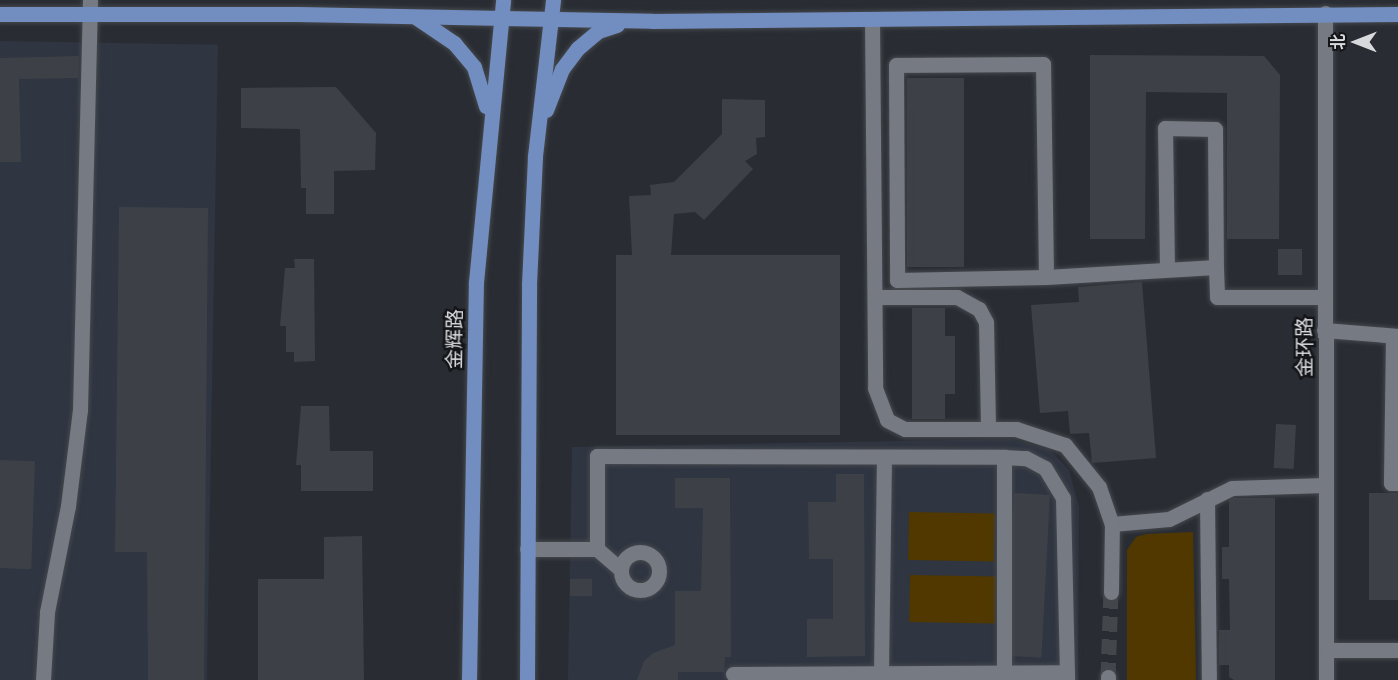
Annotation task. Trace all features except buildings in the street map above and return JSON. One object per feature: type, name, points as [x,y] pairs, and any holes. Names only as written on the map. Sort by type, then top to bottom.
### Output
[{"type":"main road","name":"金辉路","points":[[469,680],[476,282],[503,0]]},
{"type":"main road","points":[[527,680],[529,284],[537,132],[553,0]]},
{"type":"main road","points":[[0,14],[90,7],[631,21],[1398,14]]},
{"type":"main road","points":[[415,16],[454,43],[474,66],[483,88],[489,128]]},
{"type":"main road","points":[[537,132],[562,69],[578,48],[598,31],[631,21]]},
{"type":"street","points":[[43,680],[47,612],[68,506],[80,410],[90,7]]},
{"type":"street","name":"金环路","points":[[1326,13],[1324,330],[1326,680]]},
{"type":"street","points":[[872,19],[875,388],[888,420],[905,429],[1016,429],[1065,445],[1099,487],[1112,524],[1110,592]]},
{"type":"street","points":[[1046,277],[1043,64],[896,65],[897,280],[1046,277],[1216,267]]},
{"type":"street","points":[[1167,269],[1165,128],[1215,129],[1217,297],[1325,297]]},
{"type":"street","points":[[876,297],[957,297],[979,309],[986,322],[988,428]]},
{"type":"street","points":[[1324,330],[1396,336],[1391,483],[1398,483]]},
{"type":"street","points":[[597,549],[597,456],[1026,458],[1045,468],[1063,498],[1067,676],[1004,672],[734,674]]},
{"type":"street","points":[[881,672],[884,457]]},
{"type":"street","points":[[1004,457],[1004,672]]},
{"type":"street","points":[[1112,524],[1169,519],[1232,488],[1325,485]]},
{"type":"street","points":[[1207,499],[1209,680]]},
{"type":"street","points":[[527,549],[597,549],[620,569]]},
{"type":"street","points":[[1327,650],[1398,650]]},
{"type":"shaded area","points":[[0,41],[218,45],[207,680],[0,680]]},
{"type":"shaded area","points":[[1011,439],[1050,450],[1069,470],[1079,507],[1078,680],[568,680],[572,447]]},
{"type":"shaded area","points":[[909,512],[995,514],[994,561],[908,560]]},
{"type":"shaded area","points":[[1193,532],[1196,680],[1127,680],[1127,550],[1136,537],[1146,534]]},
{"type":"shaded area","points":[[910,575],[996,577],[995,623],[909,622]]},
{"type":"tunnel","points":[[1108,677],[1111,592]]}]
